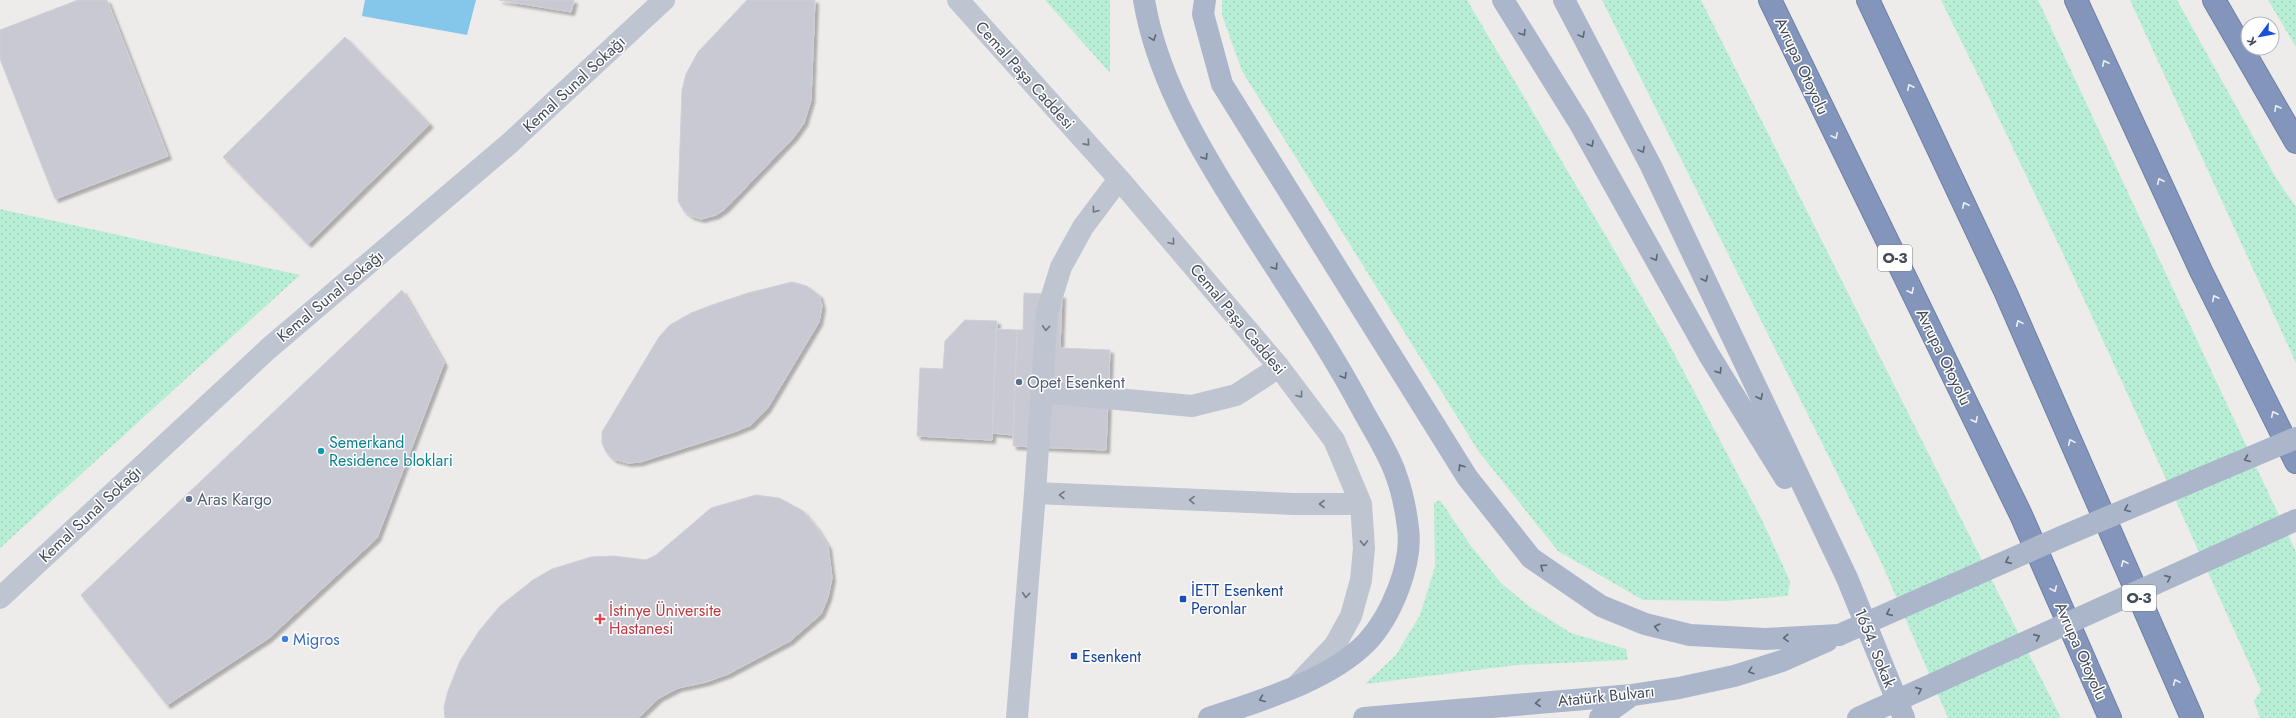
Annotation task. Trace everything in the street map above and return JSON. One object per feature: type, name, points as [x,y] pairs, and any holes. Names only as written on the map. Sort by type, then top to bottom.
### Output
[{"type":"highway","name":"Avrupa Otoyolu","points":[[1770,0],[2021,515],[2110,718]]},
{"type":"highway","name":"O-3","points":[[1868,0],[2005,291],[2192,718]]},
{"type":"highway","points":[[2076,0],[2201,271],[2296,462]]},
{"type":"highway","points":[[2214,0],[2296,142]]},
{"type":"main road","points":[[1144,0],[1148,23],[1175,97],[1198,144],[1345,377],[1396,474],[1409,529],[1405,570],[1394,602],[1366,642],[1333,668],[1298,684],[1208,718]]},
{"type":"main road","points":[[1204,0],[1203,14],[1222,84],[1467,477],[1531,558],[1601,606],[1645,624],[1690,635],[1765,639],[1839,636]]},
{"type":"main road","points":[[1503,0],[1580,124],[1709,355],[1847,578]]},
{"type":"main road","points":[[1564,0],[1651,166],[1847,578]]},
{"type":"main road","name":"Atatürk Bulvarı","points":[[1364,718],[1632,695],[1734,676],[1782,661],[2061,537],[2296,438]]},
{"type":"main road","points":[[1858,718],[2296,520]]},
{"type":"main road","name":"1654. Sokak","points":[[1847,578],[1904,718]]},
{"type":"main road","points":[[1600,718],[1632,695]]},
{"type":"street","name":"Kemal Sunal Sokağı","points":[[0,598],[268,349],[510,143],[664,0]]},
{"type":"street","name":"Cemal Paşa Caddesi","points":[[958,0],[1119,179],[1279,367],[1334,440],[1361,504],[1364,548],[1361,580],[1351,616],[1335,644],[1298,684]]},
{"type":"street","points":[[1016,718],[1035,493],[1047,312],[1061,267],[1083,227],[1119,179]]},
{"type":"street","points":[[1041,392],[1192,406],[1236,395],[1279,367]]},
{"type":"street","points":[[1035,493],[1294,504],[1361,504]]},
{"type":"green space","points":[[1045,0],[1110,0],[1110,73]]},
{"type":"green space","points":[[1222,0],[1467,0],[1667,340],[1761,518],[1790,581],[1788,596],[1726,601],[1643,600],[1558,551],[1479,452],[1242,71],[1222,15]]},
{"type":"green space","points":[[1602,0],[1701,0],[2061,718],[1948,718],[1882,564]]},
{"type":"green space","points":[[1941,0],[2038,0],[2296,552],[2296,718],[2260,718],[2254,701],[2261,690],[2064,257]]},
{"type":"green space","points":[[2130,0],[2177,0],[2276,178],[2296,207],[2296,363]]},
{"type":"green space","points":[[2268,0],[2296,0],[2296,47],[2280,20],[2280,16],[2278,16]]},
{"type":"green space","points":[[0,209],[300,275],[0,548]]},
{"type":"green space","points":[[1440,500],[1471,546],[1501,583],[1530,607],[1571,633],[1626,649],[1628,660],[1517,665],[1365,684],[1396,655],[1420,615],[1435,567],[1434,503]]},
{"type":"water","points":[[365,0],[476,0],[467,35],[362,16]]},
{"type":"building","points":[[78,0],[107,0],[168,156],[55,199],[0,59],[0,30]]},
{"type":"building","points":[[499,0],[574,0],[571,12]]},
{"type":"building","points":[[747,0],[815,0],[811,100],[804,123],[794,137],[725,209],[716,215],[701,219],[691,216],[684,211],[678,201],[682,90],[686,74],[698,52]]},
{"type":"building","points":[[345,37],[430,124],[308,244],[223,157]]},
{"type":"building","points":[[792,282],[807,286],[819,295],[822,306],[819,322],[767,409],[751,425],[734,432],[640,462],[628,463],[613,459],[606,452],[602,443],[602,432],[659,337],[670,325],[691,313],[712,305],[748,293]]},
{"type":"building","name":"Semerkand Residence bloklari","points":[[402,290],[444,363],[377,538],[269,638],[167,705],[81,595]]},
{"type":"building","points":[[1024,293],[1062,295],[1060,348],[1110,350],[1106,450],[1013,446],[1017,330],[1023,330]]},
{"type":"building","points":[[965,320],[997,321],[992,440],[917,436],[920,368],[943,369],[945,341]]},
{"type":"building","points":[[996,329],[1017,330],[1013,435],[992,433]]},
{"type":"building","points":[[756,495],[779,498],[803,511],[816,527],[828,546],[832,578],[828,597],[821,614],[790,641],[728,674],[706,682],[678,688],[659,698],[638,718],[445,718],[444,707],[448,691],[460,661],[479,631],[500,606],[533,580],[552,569],[591,557],[614,556],[646,560],[656,555],[711,508]]},
{"type":"place","name":"Opet Esenkent","points":[[1019,382]]},
{"type":"place","name":"Semerkand Residence bloklari","points":[[321,451]]},
{"type":"place","name":"Aras Kargo","points":[[189,499]]},
{"type":"place","name":"İETT Esenkent Peronlar","points":[[1183,599]]},
{"type":"place","name":"İstinye Üniversite Hastanesi","points":[[600,619]]},
{"type":"place","name":"Migros","points":[[285,639]]},
{"type":"place","name":"Esenkent","points":[[1074,656]]}]
